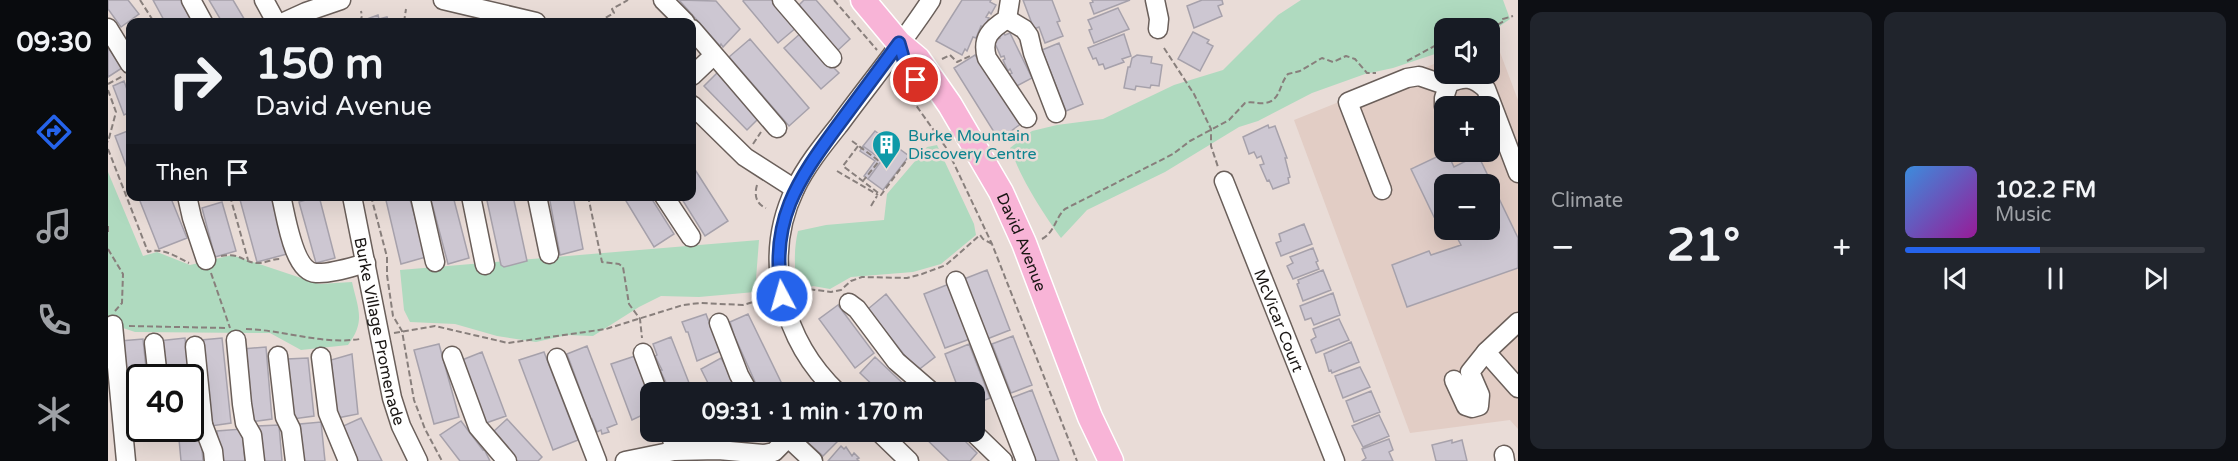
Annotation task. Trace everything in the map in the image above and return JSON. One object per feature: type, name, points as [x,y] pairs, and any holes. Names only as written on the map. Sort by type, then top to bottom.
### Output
[{"type":"main road","name":"David Avenue","points":[[863,0],[899,43],[918,59],[950,105],[1001,192],[1024,243],[1090,417],[1110,461]]},
{"type":"main road","name":"David Avenue","points":[[899,43],[905,64],[952,136],[993,213],[1093,461]]},
{"type":"street","points":[[191,0],[201,18]]},
{"type":"street","points":[[264,0],[274,18]]},
{"type":"street","points":[[293,18],[341,0]]},
{"type":"street","points":[[443,0],[520,18]]},
{"type":"street","points":[[663,0],[681,18]]},
{"type":"street","points":[[782,0],[832,58]]},
{"type":"street","points":[[827,382],[805,355],[786,311],[780,283],[779,252],[784,219],[795,189],[820,150],[931,0]]},
{"type":"street","points":[[1010,0],[1007,19],[988,34],[984,45],[985,52],[1027,118]]},
{"type":"street","points":[[1155,0],[1160,19],[1158,29]]},
{"type":"street","points":[[1007,19],[1024,29],[1029,36],[1033,53],[1056,113]]},
{"type":"street","points":[[108,28],[126,57]]},
{"type":"street","points":[[696,34],[769,129]]},
{"type":"street","points":[[696,72],[713,56]]},
{"type":"street","points":[[1382,190],[1348,102],[1407,78],[1419,76],[1448,86]]},
{"type":"street","points":[[1444,96],[1449,82],[1462,77],[1476,79],[1486,89],[1518,173]]},
{"type":"street","points":[[696,109],[745,157],[795,189]]},
{"type":"street","points":[[1500,142],[1508,146]]},
{"type":"street","name":"McVicar Court","points":[[1224,181],[1335,461]]},
{"type":"street","points":[[190,201],[192,218],[206,260]]},
{"type":"street","points":[[282,201],[297,256],[301,264],[312,273],[366,263]]},
{"type":"street","name":"Burke Village Promenade","points":[[353,201],[392,398],[401,426],[418,461]]},
{"type":"street","points":[[421,201],[435,262]]},
{"type":"street","points":[[472,201],[485,265]]},
{"type":"street","points":[[538,201],[549,254]]},
{"type":"street","points":[[667,201],[691,237]]},
{"type":"street","points":[[956,281],[1026,461]]},
{"type":"street","points":[[849,303],[857,309],[896,361],[920,382]]},
{"type":"street","points":[[111,321],[126,461]]},
{"type":"street","points":[[719,323],[743,382]]},
{"type":"street","points":[[1454,380],[1466,406],[1472,408],[1479,406],[1480,395],[1470,372],[1486,352],[1517,326]]},
{"type":"street","points":[[233,334],[245,423],[252,435],[255,461]]},
{"type":"street","points":[[154,343],[156,364]]},
{"type":"street","points":[[195,346],[195,364]]},
{"type":"street","points":[[1486,352],[1518,388]]},
{"type":"street","points":[[643,353],[654,382]]},
{"type":"street","points":[[278,356],[284,408],[291,429],[295,461]]},
{"type":"street","points":[[452,356],[478,427],[507,461]]},
{"type":"street","points":[[321,357],[328,413],[348,461]]},
{"type":"street","points":[[557,358],[597,461]]},
{"type":"street","points":[[204,437],[213,451],[214,461]]},
{"type":"street","points":[[673,442],[674,451]]},
{"type":"street","points":[[625,461],[674,451],[718,450],[764,454],[774,452],[780,442]]},
{"type":"street","points":[[793,442],[813,461]]},
{"type":"street","points":[[889,442],[909,461]]},
{"type":"street","points":[[983,442],[1003,461]]},
{"type":"path","points":[[140,0],[151,18]]},
{"type":"path","points":[[605,18],[614,13],[612,9],[628,0]]},
{"type":"path","points":[[834,0],[876,49]]},
{"type":"path","points":[[405,18],[406,9]]},
{"type":"path","points":[[360,18],[361,10]]},
{"type":"path","points":[[1500,22],[1513,16]]},
{"type":"path","points":[[1400,64],[1434,47]]},
{"type":"path","points":[[1164,48],[1194,94],[1211,129],[1211,146],[1224,181]]},
{"type":"path","points":[[937,63],[950,55],[957,62],[961,62],[972,54],[985,52]]},
{"type":"path","points":[[1036,242],[1050,234],[1059,214],[1065,209],[1162,159],[1229,120],[1245,103],[1266,103],[1274,99],[1288,74],[1300,71],[1322,58],[1333,62],[1348,56],[1355,59],[1367,73],[1381,72]]},
{"type":"path","points":[[108,84],[126,74]]},
{"type":"path","points":[[896,77],[948,149],[992,244],[1077,461]]},
{"type":"path","points":[[108,90],[116,112],[108,142]]},
{"type":"path","points":[[752,146],[769,129]]},
{"type":"path","points":[[852,141],[879,161],[863,181]]},
{"type":"path","points":[[858,146],[843,166],[863,181],[867,187]]},
{"type":"path","points":[[108,149],[126,195]]},
{"type":"path","points":[[871,206],[878,194],[881,195],[909,157]]},
{"type":"path","points":[[837,171],[878,194]]},
{"type":"path","points":[[757,185],[757,201],[766,208]]},
{"type":"path","points":[[128,201],[148,252],[154,250],[162,252],[190,263],[233,254],[258,263],[297,256]]},
{"type":"path","points":[[231,201],[248,260]]},
{"type":"path","points":[[372,201],[387,257],[387,275],[393,316],[402,332],[414,400],[425,429],[442,461]]},
{"type":"path","points":[[589,201],[602,262],[619,264],[623,269],[629,304],[640,319],[643,353]]},
{"type":"path","points":[[108,226],[108,236]]},
{"type":"path","points":[[391,333],[435,326],[508,344],[606,329],[683,305],[700,303],[743,305],[760,300],[764,316],[802,306],[803,296],[808,289],[831,292],[841,290],[851,281],[862,277],[907,278],[946,265],[980,235],[992,244]]},
{"type":"path","points":[[108,249],[122,272],[123,281],[120,306],[111,321]]},
{"type":"path","points":[[206,260],[233,334]]},
{"type":"path","points":[[345,342],[360,339]]},
{"type":"shaded area","points":[[1500,52],[1518,100],[1518,429],[1510,420],[1410,433],[1294,120],[1434,64],[1434,84],[1500,84]]},
{"type":"green space","points":[[1301,0],[1503,0],[1510,19],[1500,26],[1500,18],[1434,18],[1434,54],[1393,68],[1365,74],[1312,93],[1258,121],[1239,127],[1165,172],[1087,210],[1061,238],[1032,195],[1010,148],[1032,131],[1103,119],[1174,85],[1223,70],[1278,15]]},
{"type":"green space","points":[[937,145],[974,224],[976,235],[941,264],[913,272],[851,277],[830,289],[813,286],[797,292],[795,254],[798,231],[826,225],[884,220],[887,194],[927,147]]},
{"type":"green space","points":[[108,172],[143,256],[157,252],[190,265],[232,255],[319,284],[352,282],[359,315],[354,337],[348,345],[301,350],[270,333],[135,332],[108,323]]},
{"type":"green space","points":[[759,240],[755,292],[699,297],[661,296],[593,336],[567,335],[536,342],[497,336],[455,324],[410,322],[404,310],[400,270]]},
{"type":"building","points":[[108,0],[128,0],[139,14],[133,18],[126,18],[126,23],[121,27],[108,9]]},
{"type":"building","points":[[153,0],[181,0],[191,18],[163,18]]},
{"type":"building","points":[[209,0],[233,0],[244,18],[220,18]]},
{"type":"building","points":[[679,0],[716,1],[740,29],[723,47]]},
{"type":"building","points":[[744,0],[773,0],[797,27],[778,43]]},
{"type":"building","points":[[804,0],[816,0],[850,39],[836,52],[796,8]]},
{"type":"building","points":[[962,0],[991,0],[990,2],[996,5],[991,14],[989,12],[986,17],[989,18],[984,27],[981,26],[976,38],[973,37],[967,51],[965,49],[962,55],[936,41]]},
{"type":"building","points":[[1023,0],[1052,0],[1063,36],[1045,43],[1039,27],[1034,29]]},
{"type":"building","points":[[1092,0],[1130,0],[1094,14],[1090,3],[1093,2]]},
{"type":"building","points":[[1202,0],[1222,0],[1223,4],[1218,6],[1222,16],[1194,28],[1187,6]]},
{"type":"building","points":[[1118,8],[1129,29],[1094,43],[1088,20]]},
{"type":"building","points":[[1003,32],[1005,35],[1010,33],[1032,78],[1015,87],[1009,74],[1012,73],[1010,69],[1008,71],[1003,60],[1004,56],[1001,57],[994,41],[1000,38],[998,34]]},
{"type":"building","points":[[1193,32],[1209,40],[1207,43],[1213,46],[1200,71],[1178,59]]},
{"type":"building","points":[[801,33],[806,38],[803,40],[818,56],[821,54],[830,68],[832,66],[839,73],[821,89],[784,48]]},
{"type":"building","points":[[1124,34],[1131,56],[1122,59],[1124,62],[1105,69],[1103,64],[1099,65],[1096,58],[1093,59],[1088,48]]},
{"type":"building","points":[[750,39],[809,108],[789,126],[729,57]]},
{"type":"building","points":[[1059,43],[1083,104],[1066,111],[1042,50]]},
{"type":"building","points":[[108,47],[122,68],[108,77]]},
{"type":"building","points":[[975,55],[978,59],[980,58],[1014,110],[1011,111],[1022,123],[999,140],[954,68]]},
{"type":"building","points":[[1137,55],[1152,57],[1151,63],[1162,65],[1159,86],[1151,85],[1150,88],[1136,86],[1135,90],[1124,88],[1128,67],[1130,67],[1132,58]]},
{"type":"building","points":[[719,71],[762,115],[747,130],[704,86]]},
{"type":"building","points":[[124,81],[126,114],[124,115],[113,86]]},
{"type":"building","points":[[1268,125],[1269,128],[1275,126],[1287,158],[1285,158],[1290,177],[1288,178],[1289,183],[1273,189],[1260,165],[1264,164],[1261,156],[1257,158],[1254,152],[1249,154],[1243,137]]},
{"type":"building","name":"Burke Mountain Discovery Centre","points":[[875,131],[909,156],[883,190],[868,179],[882,160],[863,146]]},
{"type":"building","points":[[126,132],[126,165],[115,136]]},
{"type":"building","points":[[863,146],[882,160],[868,179],[864,176],[875,161],[860,151]]},
{"type":"building","points":[[1434,158],[1434,162],[1452,162],[1454,167],[1464,162],[1481,162],[1487,174],[1434,174],[1434,217],[1411,169]]},
{"type":"building","points":[[696,171],[728,221],[705,236],[683,201],[696,201]]},
{"type":"building","points":[[140,201],[172,201],[187,238],[159,249]]},
{"type":"building","points":[[240,201],[273,201],[287,254],[257,262]]},
{"type":"building","points":[[320,201],[335,258],[316,263],[299,202]]},
{"type":"building","points":[[386,201],[410,201],[426,257],[401,264]]},
{"type":"building","points":[[431,201],[454,201],[469,258],[448,264]]},
{"type":"building","points":[[487,201],[514,201],[527,261],[504,267],[501,265]]},
{"type":"building","points":[[550,201],[574,201],[583,249],[560,255]]},
{"type":"building","points":[[626,201],[653,201],[674,234],[654,247]]},
{"type":"building","points":[[1500,201],[1518,238],[1518,268],[1407,307],[1392,265],[1429,251],[1431,255],[1461,245],[1458,240],[1500,240]]},
{"type":"building","points":[[222,202],[236,251],[215,257],[202,208]]},
{"type":"building","points":[[1304,224],[1312,244],[1281,256],[1276,243],[1281,241],[1279,234]]},
{"type":"building","points":[[1313,248],[1319,269],[1293,279],[1287,266],[1293,263],[1290,257]]},
{"type":"building","points":[[987,270],[1010,330],[987,339],[964,279]]},
{"type":"building","points":[[1323,270],[1331,290],[1303,301],[1297,284],[1298,280]]},
{"type":"building","points":[[949,284],[970,339],[945,348],[924,294]]},
{"type":"building","points":[[1333,293],[1340,315],[1314,325],[1311,318],[1305,320],[1300,306]]},
{"type":"building","points":[[886,294],[935,357],[917,371],[868,309]]},
{"type":"building","points":[[838,305],[874,353],[855,368],[819,319]]},
{"type":"building","points":[[706,314],[720,351],[697,361],[688,332],[682,322]]},
{"type":"building","points":[[748,314],[781,382],[755,382],[730,322]]},
{"type":"building","points":[[1339,319],[1349,340],[1316,353],[1311,340],[1316,337],[1313,329]]},
{"type":"building","points":[[1013,336],[1032,385],[1011,393],[992,344]]},
{"type":"building","points":[[671,337],[689,382],[666,382],[655,356],[657,355],[653,344]]},
{"type":"building","points":[[185,338],[188,364],[160,364],[158,341]]},
{"type":"building","points":[[222,338],[231,423],[211,426],[201,340]]},
{"type":"building","points":[[143,339],[146,364],[126,364],[126,398],[120,341]]},
{"type":"building","points":[[1351,342],[1359,362],[1332,373],[1331,370],[1329,371],[1324,354]]},
{"type":"building","points":[[439,344],[459,417],[434,424],[414,350]]},
{"type":"building","points":[[969,344],[984,382],[956,382],[945,354]]},
{"type":"building","points":[[587,346],[617,424],[607,428],[609,432],[602,434],[601,430],[597,432],[591,419],[567,354]]},
{"type":"building","points":[[266,347],[272,419],[251,422],[243,349]]},
{"type":"building","points":[[482,352],[506,416],[486,423],[462,360]]},
{"type":"building","points":[[544,352],[578,440],[553,450],[519,360]]},
{"type":"building","points":[[352,354],[358,414],[337,418],[331,360]]},
{"type":"building","points":[[635,356],[644,382],[640,382],[640,416],[632,420],[611,364]]},
{"type":"building","points":[[875,357],[901,382],[869,382],[860,373]]},
{"type":"building","points":[[308,358],[314,416],[293,419],[287,359]]},
{"type":"building","points":[[721,358],[734,382],[708,382],[701,369]]},
{"type":"building","points":[[1360,367],[1370,387],[1343,398],[1335,376]]},
{"type":"building","points":[[985,385],[990,398],[985,400]]},
{"type":"building","points":[[1032,390],[1059,461],[1035,461],[1011,398]]},
{"type":"building","points":[[1371,391],[1380,412],[1354,422],[1346,401]]},
{"type":"building","points":[[1379,415],[1389,436],[1363,447],[1352,426]]},
{"type":"building","points":[[361,418],[382,461],[358,461],[350,446],[341,427]]},
{"type":"building","points":[[507,419],[542,457],[538,461],[516,461],[493,432]]},
{"type":"building","points":[[461,421],[484,449],[490,461],[460,461],[440,435]]},
{"type":"building","points":[[321,422],[325,461],[303,461],[300,424]]},
{"type":"building","points":[[279,425],[282,461],[263,461],[257,426]]},
{"type":"building","points":[[242,429],[245,461],[220,461],[217,431]]},
{"type":"building","points":[[1389,439],[1393,450],[1389,452],[1393,461],[1362,461],[1366,458],[1362,449]]},
{"type":"building","points":[[1452,440],[1452,443],[1462,440],[1467,461],[1436,461],[1432,445]]},
{"type":"building","points":[[179,442],[201,442],[203,461],[181,461]]},
{"type":"building","points":[[807,442],[837,442],[823,456]]},
{"type":"building","points":[[929,442],[966,442],[977,453],[970,461],[949,461]]},
{"type":"building","points":[[841,446],[844,449],[846,447],[852,456],[854,453],[859,461],[828,461]]},
{"type":"place","name":"Burke Mountain Discovery Centre","points":[[887,170]]},
{"type":"route","points":[[782,296],[779,268],[781,235],[789,205],[803,175],[899,43],[905,64],[916,80]]}]
